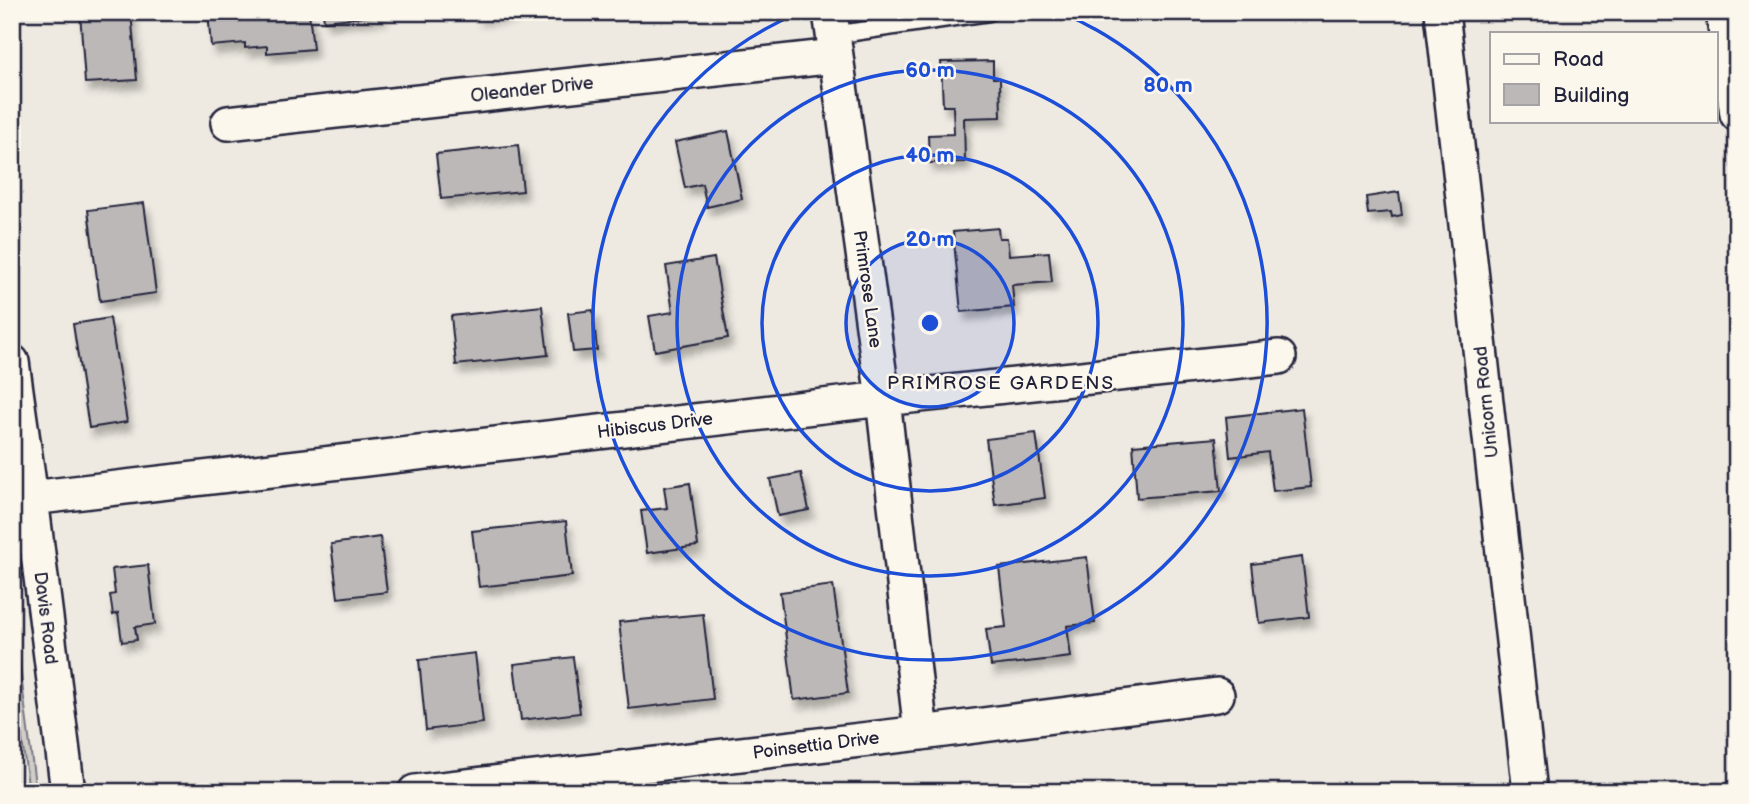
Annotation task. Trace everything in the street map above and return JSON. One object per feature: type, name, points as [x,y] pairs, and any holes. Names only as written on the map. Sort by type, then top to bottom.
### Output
[{"type":"street","name":"Unicorn Road","points":[[1442,12],[1530,792]]},
{"type":"street","points":[[1723,12],[1737,114]]},
{"type":"street","name":"Oleander Drive","points":[[229,123],[832,34]]},
{"type":"street","name":"Primrose Lane","points":[[832,34],[883,399],[921,733]]},
{"type":"street","name":"Hibiscus Drive","points":[[31,498],[883,399],[1279,357]]},
{"type":"street","name":"Davis Road","points":[[12,362],[68,792]]},
{"type":"street","name":"Poinsettia Drive","points":[[415,792],[921,733],[1217,695]]},
{"type":"lane","points":[[832,34],[989,12]]},
{"type":"shaded area","points":[[12,605],[36,792],[29,792],[12,665]]},
{"type":"building","points":[[80,12],[131,12],[137,80],[85,83]]},
{"type":"building","points":[[208,12],[309,12],[313,49],[267,53],[267,46],[245,48],[245,43],[211,46]]},
{"type":"building","points":[[323,12],[383,12],[383,15],[324,21]]},
{"type":"building","points":[[478,12],[512,12],[512,13],[478,17]]},
{"type":"building","points":[[993,61],[993,78],[1000,78],[1001,117],[964,118],[965,162],[929,163],[928,135],[954,134],[953,106],[943,106],[941,62]]},
{"type":"building","points":[[728,131],[742,199],[707,207],[702,184],[685,188],[675,142]]},
{"type":"building","points":[[518,145],[523,191],[441,199],[436,154]]},
{"type":"building","points":[[1399,192],[1402,215],[1392,217],[1391,212],[1368,214],[1366,197]]},
{"type":"building","points":[[144,203],[156,293],[100,301],[88,210]]},
{"type":"building","points":[[998,228],[999,238],[1007,238],[1009,255],[1049,252],[1052,282],[1012,285],[1014,307],[961,312],[953,232]]},
{"type":"building","points":[[714,258],[728,338],[655,351],[649,316],[673,312],[666,266]]},
{"type":"building","points":[[542,306],[548,355],[456,365],[451,316]]},
{"type":"building","points":[[593,310],[597,350],[573,352],[568,313]]},
{"type":"building","points":[[110,318],[127,422],[89,428],[73,324]]},
{"type":"building","points":[[1302,408],[1311,487],[1273,491],[1268,452],[1230,457],[1226,417]]},
{"type":"building","points":[[1036,433],[1045,498],[995,505],[986,439]]},
{"type":"building","points":[[1216,438],[1221,491],[1137,498],[1133,445]]},
{"type":"building","points":[[801,473],[809,510],[778,516],[770,479]]},
{"type":"building","points":[[690,483],[698,546],[647,553],[641,511],[667,508],[664,487]]},
{"type":"building","points":[[566,521],[572,576],[479,587],[472,531]]},
{"type":"building","points":[[380,537],[387,592],[338,598],[331,544]]},
{"type":"building","points":[[1087,557],[1095,623],[1067,626],[1071,657],[991,666],[986,629],[1006,627],[999,567]]},
{"type":"building","points":[[1302,557],[1309,617],[1259,623],[1252,564]]},
{"type":"building","points":[[148,565],[155,624],[135,627],[137,640],[122,642],[118,613],[113,615],[110,595],[115,594],[112,569]]},
{"type":"building","points":[[833,585],[848,693],[794,700],[780,592]]},
{"type":"building","points":[[703,614],[713,699],[629,709],[619,622]]},
{"type":"building","points":[[475,653],[483,723],[426,730],[419,660]]},
{"type":"building","points":[[573,657],[580,713],[521,720],[514,664]]},
{"type":"district","name":"PRIMROSE GARDENS","points":[[1001,382]]}]
